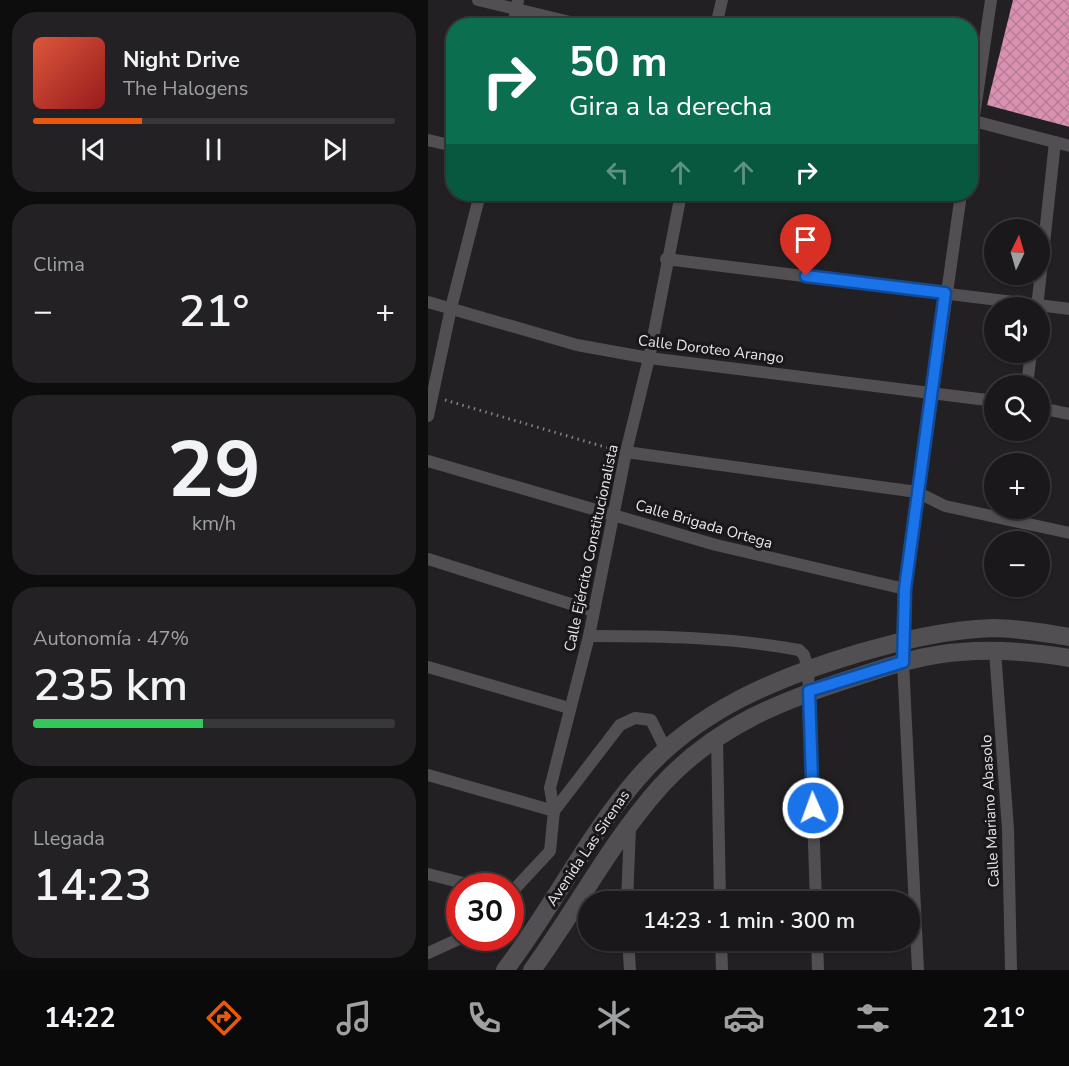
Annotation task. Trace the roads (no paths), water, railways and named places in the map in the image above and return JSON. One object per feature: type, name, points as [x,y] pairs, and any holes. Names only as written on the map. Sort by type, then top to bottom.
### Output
[{"type":"main road","name":"Avenida Las Sirenas","points":[[505,970],[607,816],[637,778],[687,731],[723,707],[784,677],[902,639],[996,628],[1070,637]]},
{"type":"main road","name":"Avenida Las Sirenas","points":[[532,970],[630,825],[659,788],[684,763],[717,737],[751,716],[809,691],[903,662],[960,652],[995,651],[1070,658]]},
{"type":"street","points":[[478,0],[517,4],[562,18]]},
{"type":"street","points":[[718,18],[722,0]]},
{"type":"street","points":[[978,71],[991,0]]},
{"type":"street","points":[[978,123],[1070,146]]},
{"type":"street","points":[[428,140],[446,144]]},
{"type":"street","points":[[1038,297],[1055,142]]},
{"type":"street","points":[[428,416],[451,308],[478,201]]},
{"type":"street","name":"Calle Ejército Constitucionalista","points":[[524,879],[550,851],[554,811],[550,788],[589,636],[626,452],[649,358],[666,259],[679,201]]},
{"type":"street","points":[[918,970],[902,639],[905,589],[917,492],[960,201]]},
{"type":"street","points":[[666,259],[984,298]]},
{"type":"street","name":"Calle Doroteo Arango","points":[[428,302],[577,345],[649,358],[933,391],[984,399]]},
{"type":"street","points":[[1050,307],[1070,309]]},
{"type":"street","points":[[1050,410],[1070,414]]},
{"type":"street","points":[[626,452],[917,492],[945,506],[1070,533]]},
{"type":"street","name":"Calle Brigada Ortega","points":[[428,461],[613,513],[716,546],[905,589]]},
{"type":"street","points":[[428,559],[593,611]]},
{"type":"street","points":[[589,636],[689,637],[753,642],[799,650],[804,655],[808,668],[816,891]]},
{"type":"street","name":"Calle Mariano Abasolo","points":[[995,651],[1008,830],[1011,970]]},
{"type":"street","points":[[428,667],[569,708]]},
{"type":"street","points":[[428,775],[554,811],[620,725],[635,718],[651,720],[666,750]]},
{"type":"street","points":[[717,737],[720,891]]},
{"type":"street","points":[[627,891],[630,825]]},
{"type":"street","points":[[428,874],[446,879]]},
{"type":"street","points":[[428,953],[446,945]]},
{"type":"street","points":[[629,951],[630,970]]},
{"type":"street","points":[[721,951],[722,970]]},
{"type":"street","points":[[817,951],[818,970]]}]
